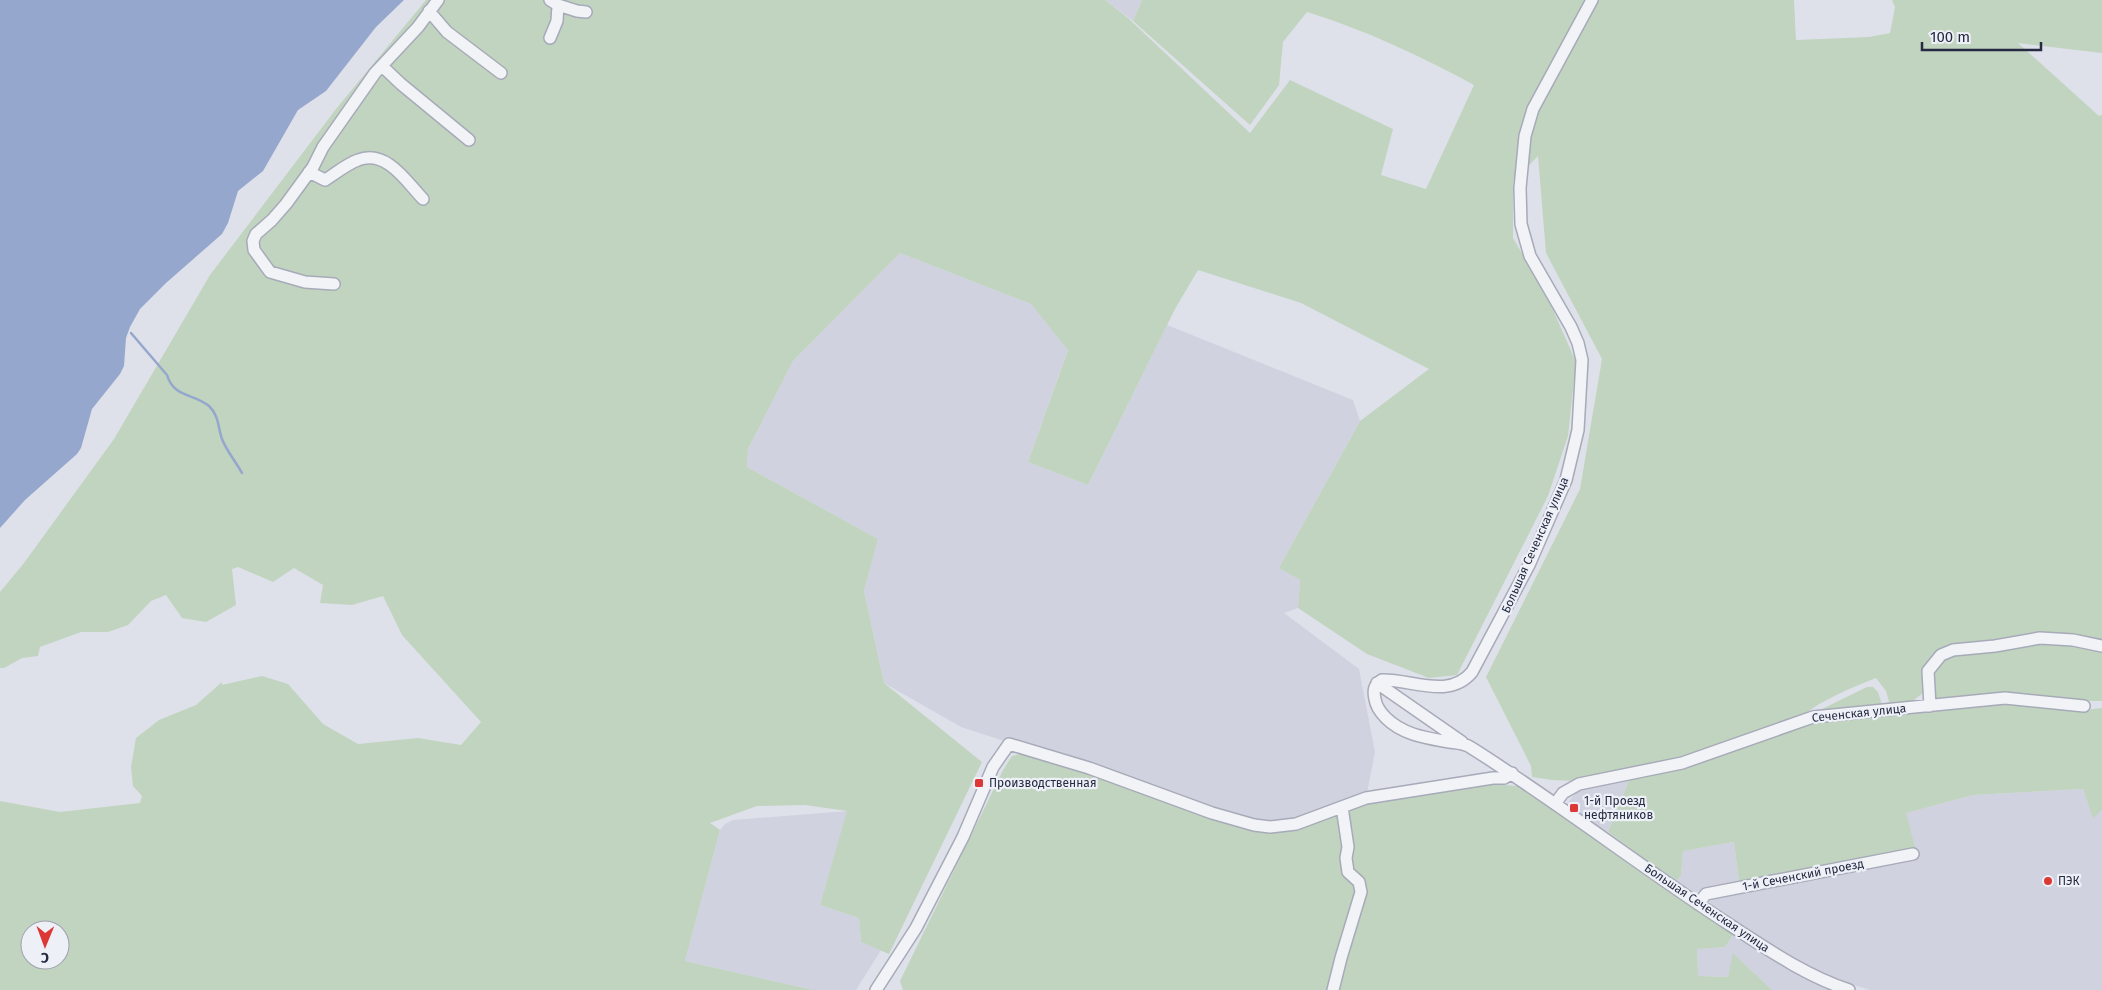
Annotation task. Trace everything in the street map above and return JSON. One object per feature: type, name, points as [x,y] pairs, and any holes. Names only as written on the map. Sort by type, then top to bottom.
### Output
[{"type":"street","points":[[334,284],[305,282],[270,272],[254,250],[252,241],[256,234],[282,209],[309,172],[327,140],[382,66],[418,27],[438,0]]},
{"type":"street","name":"Большая Сеченская улица","points":[[1592,0],[1533,110],[1525,136],[1520,188],[1521,224],[1530,256],[1571,327],[1578,343],[1582,360],[1578,430],[1566,480],[1515,594],[1467,678],[1449,686],[1438,687],[1382,680],[1377,683],[1374,691],[1375,702],[1382,714],[1398,728],[1428,738],[1466,744],[1512,773],[1698,904],[1776,955],[1831,987],[1849,990]]},
{"type":"street","points":[[550,38],[556,20],[554,2],[577,11],[586,12]]},
{"type":"street","points":[[429,11],[447,32],[501,73]]},
{"type":"street","points":[[382,66],[469,140]]},
{"type":"street","points":[[309,172],[326,180],[357,160],[369,156],[387,161],[423,198]]},
{"type":"street","points":[[1930,706],[1928,671],[1941,655],[1953,650],[1995,646],[2040,638],[2073,640],[2102,646]]},
{"type":"street","points":[[1377,683],[1466,744]]},
{"type":"street","name":"Сеченская улица","points":[[1555,804],[1563,793],[1579,784],[1682,764],[1813,717],[2005,698],[2084,706]]},
{"type":"street","points":[[876,990],[920,920],[976,809],[993,767],[1009,744],[1089,768],[1212,813],[1254,825],[1270,827],[1296,824],[1342,807],[1384,795],[1493,778],[1504,778],[1512,773]]},
{"type":"street","points":[[1333,990],[1361,892],[1359,882],[1348,872],[1346,858],[1348,847],[1342,807]]},
{"type":"street","name":"1-й Сеченский проезд","points":[[1698,904],[1706,894],[1714,892],[1913,854]]},
{"type":"shaded area","points":[[1105,0],[1142,0],[1133,21]]},
{"type":"shaded area","points":[[900,253],[1031,304],[1068,349],[1028,462],[1088,485],[1167,325],[1353,400],[1360,421],[1279,568],[1300,580],[1298,608],[1284,613],[1359,669],[1375,752],[1366,798],[1270,827],[961,727],[884,683],[864,591],[878,539],[747,467],[748,449],[793,361]]},
{"type":"shaded area","points":[[1630,778],[1608,832],[1570,806],[1569,801],[1581,787]]},
{"type":"shaded area","points":[[2083,789],[2093,817],[2102,810],[2102,990],[1870,990],[1831,978],[1777,950],[1711,907],[1709,901],[1712,896],[1917,855],[1905,813],[1973,795]]},
{"type":"shaded area","points":[[848,811],[820,905],[859,918],[861,942],[881,950],[856,990],[813,990],[685,961],[720,830],[725,824],[733,820]]},
{"type":"shaded area","points":[[1734,842],[1739,882],[1696,892],[1676,882],[1681,875],[1683,851]]},
{"type":"shaded area","points":[[1733,935],[1773,961],[1831,990],[1772,990],[1734,954],[1728,977],[1698,976],[1697,949],[1725,947]]},
{"type":"green space","points":[[426,0],[1105,0],[1128,18],[1250,133],[1290,80],[1393,129],[1381,175],[1426,189],[1474,85],[1392,44],[1307,12],[1283,42],[1279,85],[1250,125],[1133,21],[1142,0],[1794,0],[1796,40],[1869,37],[1890,33],[1895,7],[1892,0],[2102,0],[2102,53],[2018,43],[2099,116],[2102,115],[2102,642],[2074,637],[1951,648],[1924,676],[1923,693],[1911,702],[1890,705],[1886,691],[1876,678],[1828,699],[1802,716],[1682,760],[1578,781],[1532,777],[1531,766],[1486,677],[1580,489],[1602,359],[1546,253],[1538,156],[1513,181],[1513,238],[1546,294],[1576,362],[1568,436],[1548,496],[1457,675],[1429,678],[1367,654],[1298,608],[1300,580],[1279,568],[1360,421],[1429,369],[1301,303],[1198,270],[1175,309],[1088,485],[1028,462],[1068,350],[1031,304],[900,253],[793,361],[748,449],[747,467],[878,539],[864,591],[884,683],[982,762],[889,954],[861,942],[859,918],[820,905],[847,811],[805,805],[757,806],[710,823],[720,830],[685,961],[813,990],[0,990],[0,801],[60,812],[140,803],[142,796],[133,786],[131,767],[136,738],[159,720],[196,705],[222,682],[222,685],[262,676],[288,684],[323,724],[358,744],[418,738],[461,745],[481,722],[402,635],[383,596],[352,605],[320,603],[323,585],[294,568],[273,582],[238,567],[232,569],[236,605],[206,622],[182,618],[166,595],[151,601],[128,625],[108,632],[81,632],[40,647],[38,656],[22,658],[4,668],[0,668],[0,592],[24,563],[114,439],[210,275],[336,109]]},
{"type":"green space","points":[[2040,641],[2102,649],[2102,701],[1942,701],[1936,699],[1933,694],[1932,677],[1935,667],[1953,652]]},
{"type":"green space","points":[[1867,687],[1873,687],[1878,692],[1882,705],[1818,711]]},
{"type":"green space","points":[[2005,701],[2084,710],[2102,708],[2102,810],[2093,818],[2083,789],[1973,795],[1906,813],[1916,851],[1739,882],[1734,842],[1683,851],[1681,875],[1676,882],[1608,832],[1630,778],[1814,720]]},
{"type":"green space","points":[[1021,754],[1088,773],[1211,819],[1237,827],[1272,833],[1311,825],[1367,802],[1452,788],[1492,784],[1517,786],[1534,795],[1733,935],[1725,947],[1697,949],[1698,976],[1728,977],[1733,953],[1772,990],[903,990],[900,981],[1003,770],[1012,756]]},
{"type":"water","points":[[0,0],[404,0],[376,27],[326,91],[298,110],[263,171],[238,191],[228,223],[222,234],[166,283],[140,309],[126,338],[124,366],[120,374],[92,409],[81,448],[77,454],[25,500],[0,528]]},
{"type":"waterway","points":[[131,333],[167,375],[174,388],[209,406],[216,417],[224,443],[242,473]]},
{"type":"place","name":"Производственная","points":[[979,783]]},
{"type":"place","name":"1-й Проезд нефтяников","points":[[1574,808]]},
{"type":"place","name":"ПЭК","points":[[2048,881]]}]
